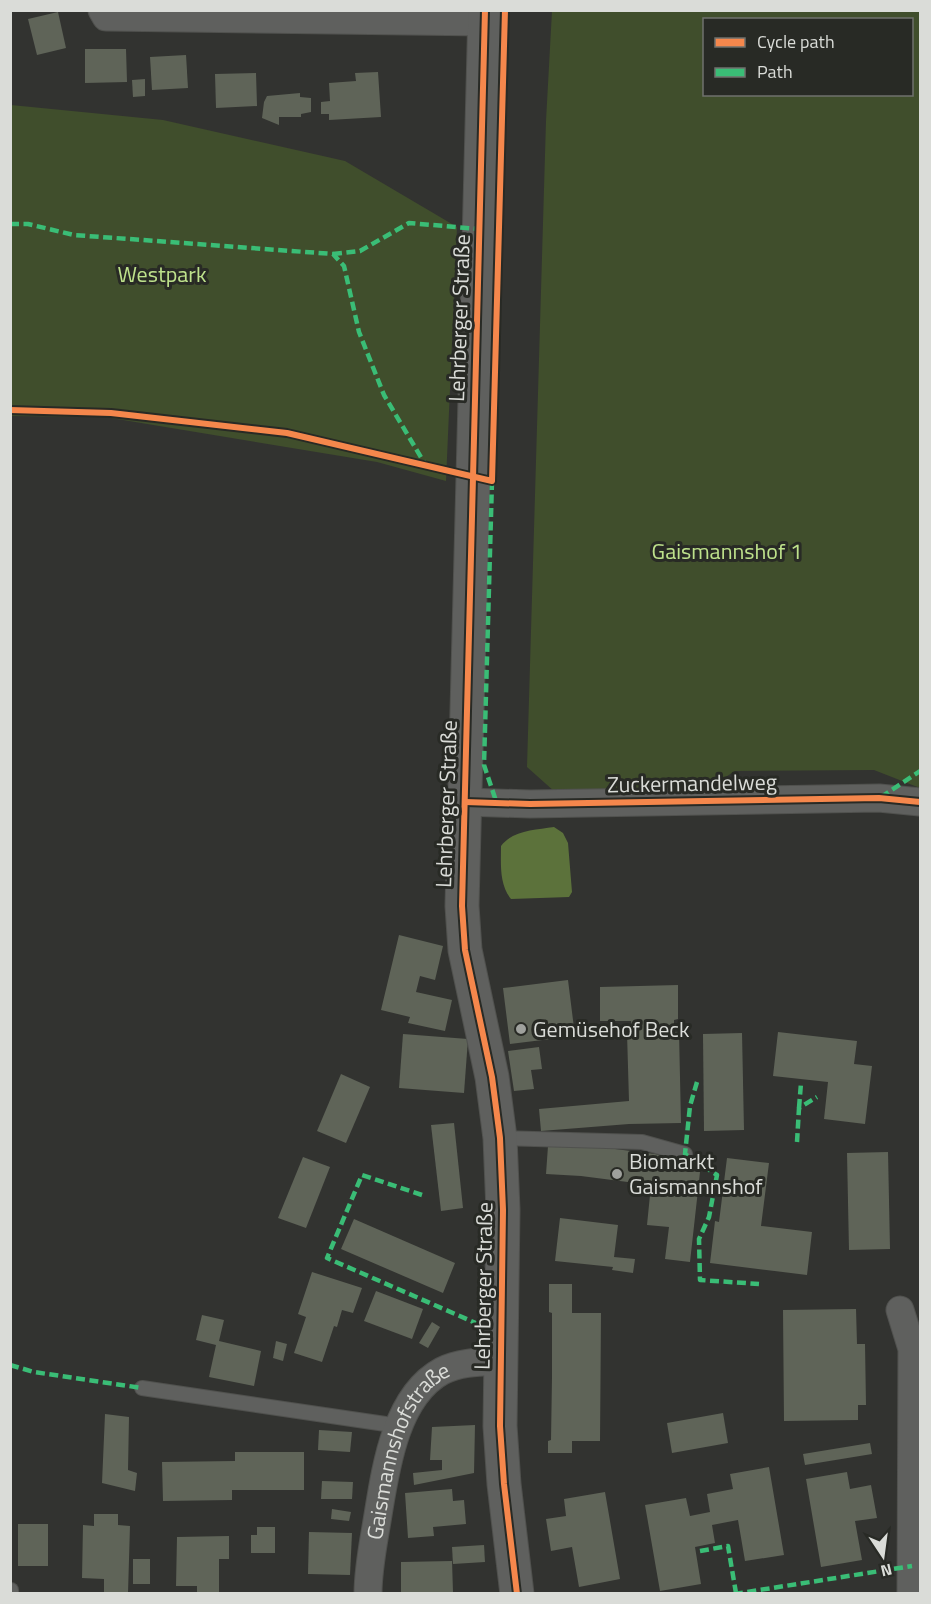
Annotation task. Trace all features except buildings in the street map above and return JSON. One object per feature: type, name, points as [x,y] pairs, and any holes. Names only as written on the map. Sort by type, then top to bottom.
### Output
[{"type":"street","points":[[102,10],[106,17],[485,16]]},
{"type":"street","name":"Lehrberger Straße","points":[[485,16],[462,895],[463,938],[492,1077],[500,1138],[503,1210],[501,1456],[518,1593]]},
{"type":"street","name":"Zuckermandelweg","points":[[465,802],[530,804],[879,798],[921,802]]},
{"type":"street","points":[[900,1310],[912,1349],[911,1593]]},
{"type":"street","name":"Gaismannshofstraße","points":[[368,1593],[388,1455],[399,1426],[417,1393],[441,1372],[469,1363],[500,1361]]},
{"type":"lane","points":[[500,1138],[642,1142],[685,1154]]},
{"type":"lane","points":[[142,1388],[399,1426]]},
{"type":"green space","name":"Gaismannshof 1","points":[[552,11],[920,11],[920,788],[874,770],[735,771],[713,785],[555,792],[527,767],[546,121]]},
{"type":"green space","name":"Westpark","points":[[11,105],[163,120],[345,161],[457,227],[446,481],[377,462],[105,417],[11,416]]},
{"type":"shaded area","points":[[554,827],[563,833],[568,843],[572,892],[569,897],[511,899],[504,887],[501,846],[518,834]]},
{"type":"marked path","points":[[333,254],[360,251],[409,223],[479,229]]},
{"type":"marked path","points":[[10,224],[28,224],[74,235],[333,254],[344,266],[359,332],[384,395],[425,464]]},
{"type":"marked path","points":[[492,481],[484,765],[497,804]]},
{"type":"marked path","points":[[881,797],[920,771]]},
{"type":"marked path","points":[[697,1082],[690,1106],[685,1154],[717,1175],[709,1217],[699,1239],[700,1280],[759,1284]]},
{"type":"marked path","points":[[799,1108],[801,1083]]},
{"type":"marked path","points":[[797,1142],[799,1108],[817,1097]]},
{"type":"marked path","points":[[422,1195],[362,1175],[327,1258],[478,1324],[502,1324]]},
{"type":"marked path","points":[[10,1365],[34,1372],[142,1388]]},
{"type":"marked path","points":[[700,1551],[728,1546],[736,1593]]},
{"type":"marked path","points":[[734,1594],[912,1566]]},
{"type":"cycle path","points":[[485,10],[462,906],[465,950],[492,1077],[500,1138],[503,1210],[500,1426],[504,1484],[517,1594]]},
{"type":"cycle path","points":[[10,410],[111,413],[287,433],[492,481],[505,10]]},
{"type":"cycle path","points":[[465,802],[530,804],[879,798],[920,802]]},
{"type":"place","name":"Gemüsehof Beck","points":[[521,1029]]},
{"type":"place","name":"Biomarkt Gaismannshof","points":[[617,1174]]}]
